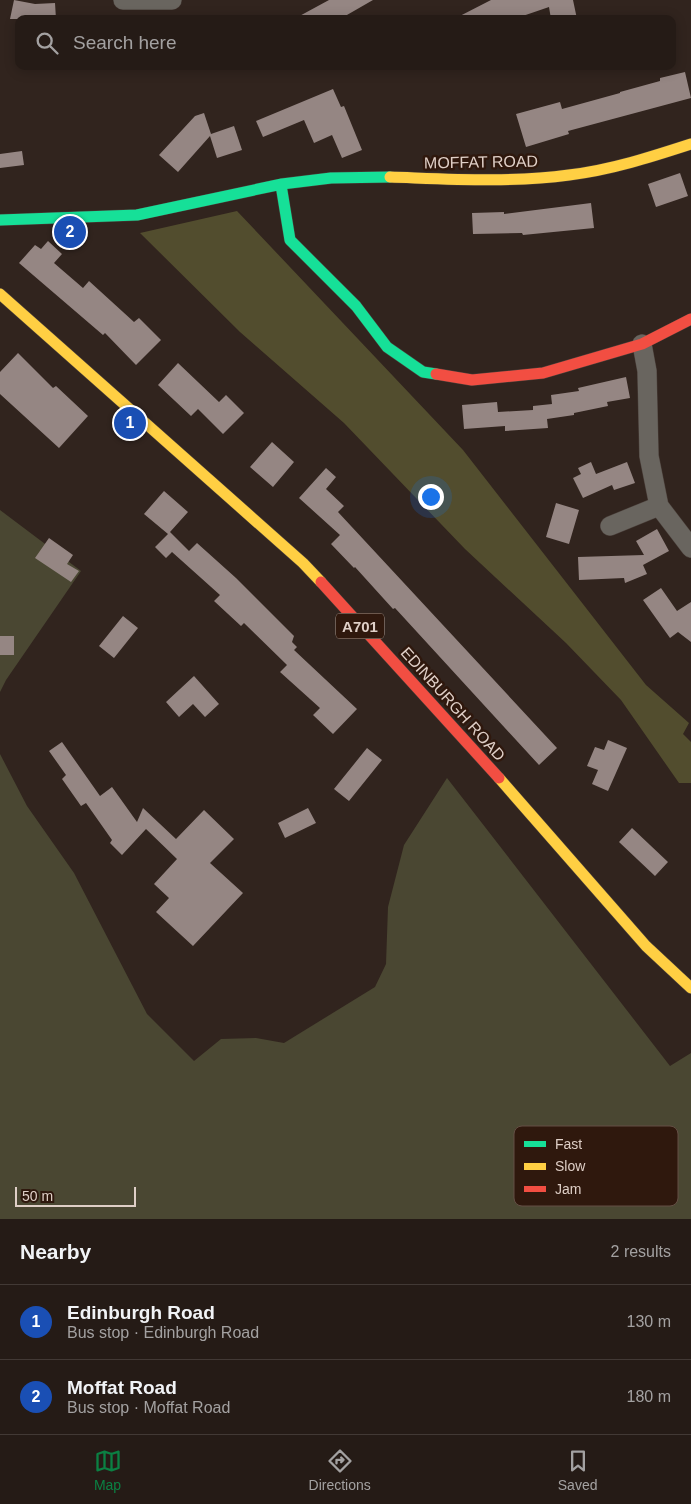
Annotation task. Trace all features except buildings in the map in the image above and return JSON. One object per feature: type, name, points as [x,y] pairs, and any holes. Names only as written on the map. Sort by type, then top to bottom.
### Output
[{"type":"street","points":[[123,0],[172,0]]},
{"type":"street","name":"MOFFAT ROAD","points":[[0,220],[137,215],[281,185],[330,178],[504,180],[553,177],[642,160],[691,144]]},
{"type":"street","points":[[281,185],[290,240],[356,306],[387,348],[423,372],[472,380],[543,373],[642,344],[691,319]]},
{"type":"street","name":"EDINBURGH ROAD","points":[[0,294],[303,563],[461,735],[646,946],[691,988]]},
{"type":"street","points":[[642,344],[647,371],[650,456],[658,506],[691,548]]},
{"type":"street","points":[[610,526],[658,506]]},
{"type":"shaded area","points":[[237,211],[463,450],[646,685],[689,723],[683,734],[691,742],[691,783],[679,783],[621,700],[566,643],[465,549],[344,423],[240,332],[140,233]]},
{"type":"shaded area","points":[[0,510],[81,571],[6,680],[0,692]]},
{"type":"shaded area","points":[[0,754],[27,806],[74,873],[147,1014],[194,1061],[221,1039],[256,1038],[284,1043],[375,987],[386,964],[388,907],[404,845],[447,778],[670,1066],[691,1053],[691,1219],[0,1219]]},
{"type":"traffic: fast","points":[[0,220],[137,215],[282,184],[331,178],[390,177]]},
{"type":"traffic: fast","points":[[281,185],[290,240],[356,306],[387,347],[423,372],[436,374]]},
{"type":"traffic: slow","points":[[390,177],[479,180],[524,179],[585,173],[646,158],[691,144]]},
{"type":"traffic: slow","points":[[0,294],[303,563],[321,582]]},
{"type":"traffic: slow","points":[[499,778],[646,946],[691,988]]},
{"type":"traffic: jam","points":[[436,374],[472,380],[543,373],[642,344],[691,319]]},
{"type":"traffic: jam","points":[[321,582],[499,778]]},
{"type":"place","name":"Moffat Road","points":[[70,232]]},
{"type":"place","name":"Edinburgh Road","points":[[130,423]]}]
